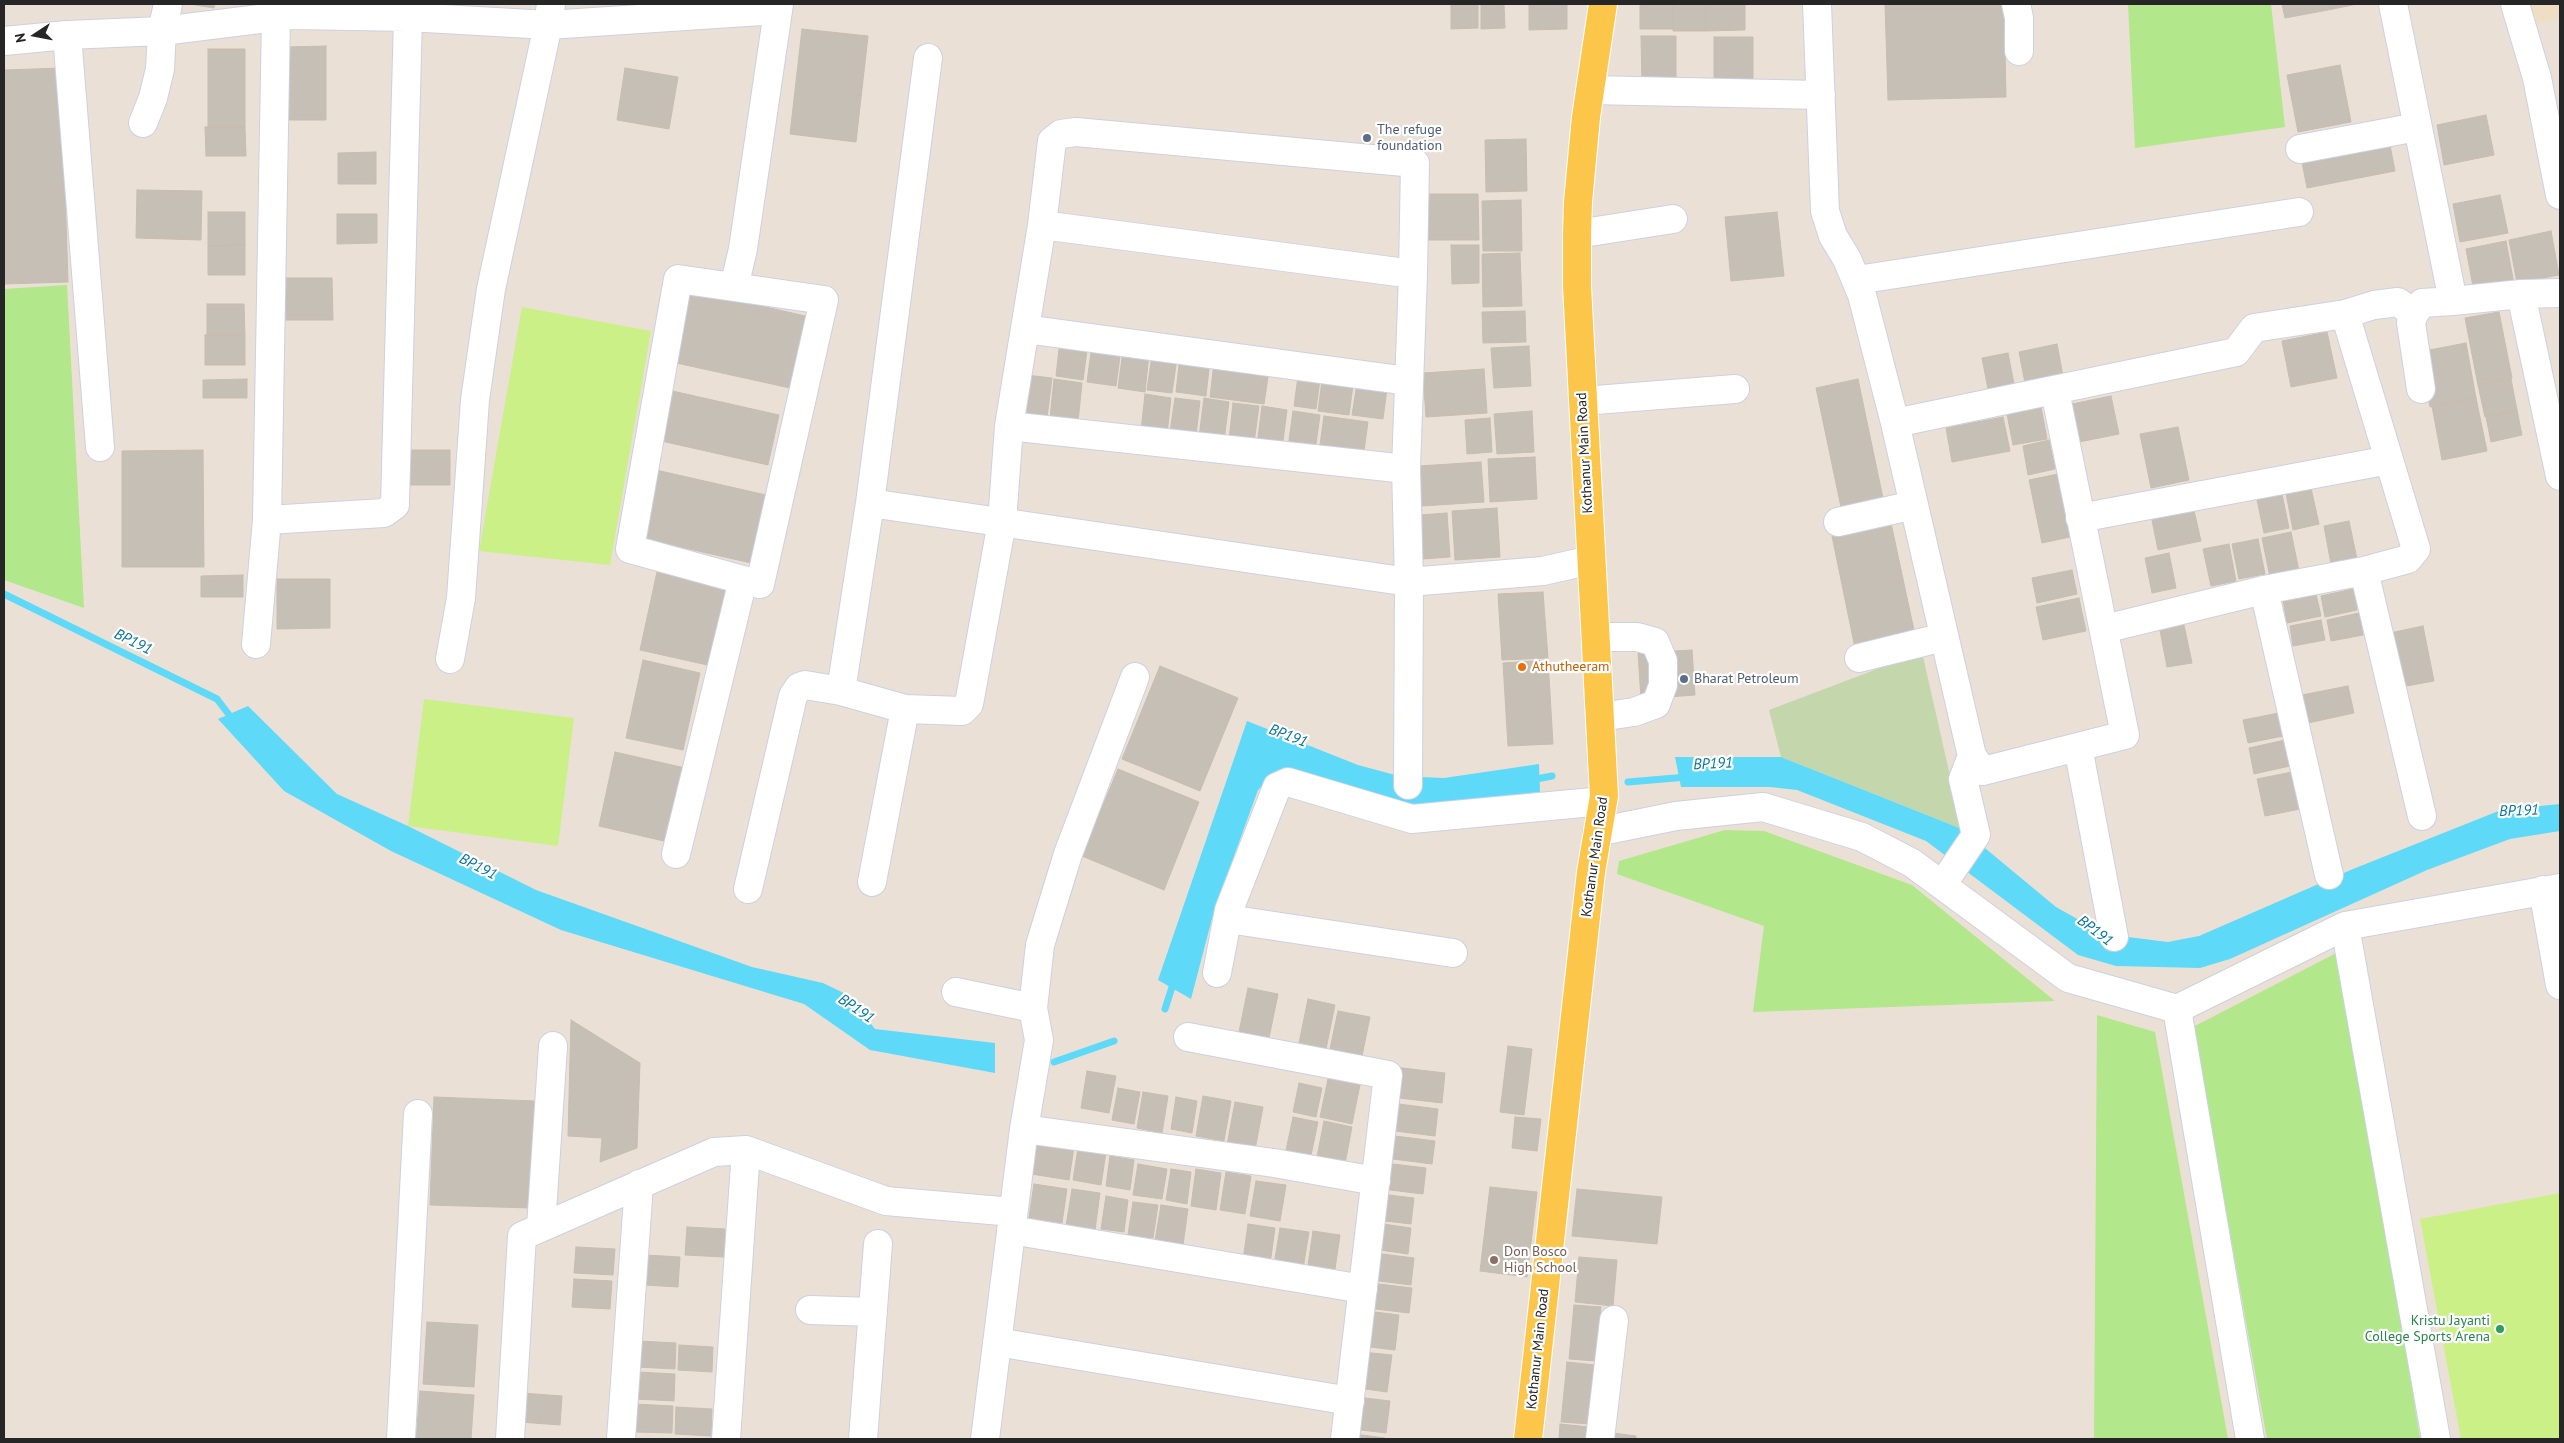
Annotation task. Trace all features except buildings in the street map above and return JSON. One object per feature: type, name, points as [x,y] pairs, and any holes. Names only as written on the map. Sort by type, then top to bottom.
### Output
[{"type":"main road","name":"Kothanur Main Road","points":[[1528,1439],[1597,832],[1603,801],[1600,717],[1590,560],[1577,234],[1578,202],[1590,90],[1603,4]]},
{"type":"street","points":[[143,124],[153,98],[160,69],[162,31],[168,4]]},
{"type":"street","points":[[1817,4],[1825,211],[1833,236],[1858,280],[1895,423],[1972,756],[1983,771],[2125,735],[2055,391]]},
{"type":"street","points":[[2016,4],[2019,18],[2019,51]]},
{"type":"street","points":[[2393,4],[2453,301]]},
{"type":"street","points":[[2515,4],[2549,76],[2560,194]]},
{"type":"street","points":[[4,41],[67,35],[162,31],[288,12],[408,17],[778,7],[743,249],[734,287]]},
{"type":"street","points":[[256,644],[267,520],[288,12]]},
{"type":"street","points":[[450,659],[461,598],[475,400],[491,289],[550,14]]},
{"type":"street","points":[[267,520],[384,513],[395,505],[408,17]]},
{"type":"street","points":[[67,35],[100,447]]},
{"type":"street","points":[[841,691],[870,503],[928,58]]},
{"type":"street","points":[[1590,90],[1821,95]]},
{"type":"street","points":[[2300,149],[2417,127]]},
{"type":"street","points":[[748,889],[794,696],[798,687],[805,685],[841,691],[905,709],[962,711],[969,704],[1002,522],[1009,426],[1042,225],[1052,141],[1061,134],[1076,132],[1415,163],[1406,469],[1409,582],[1408,785]]},
{"type":"street","points":[[1858,280],[2299,212]]},
{"type":"street","points":[[1577,234],[1674,219]]},
{"type":"street","points":[[1042,225],[1413,274]]},
{"type":"street","points":[[678,279],[824,300],[760,584],[743,580],[630,548],[678,279]]},
{"type":"street","points":[[2421,389],[2411,323],[2414,314],[2422,303],[2521,294],[2560,293]]},
{"type":"street","points":[[2521,294],[2560,476]]},
{"type":"street","points":[[1895,423],[2236,352],[2254,328],[2345,314],[2374,305],[2398,302],[2414,314]]},
{"type":"street","points":[[2104,629],[2264,590],[2364,571],[2408,559],[2416,549],[2345,314]]},
{"type":"street","points":[[1025,329],[1408,381]]},
{"type":"street","points":[[1583,400],[1735,389]]},
{"type":"street","points":[[1009,426],[1406,469]]},
{"type":"street","points":[[2080,518],[2389,460]]},
{"type":"street","points":[[870,503],[1409,582],[1543,571],[1590,560]]},
{"type":"street","points":[[1838,522],[1914,505]]},
{"type":"street","points":[[2364,571],[2422,816]]},
{"type":"street","points":[[676,854],[743,580]]},
{"type":"street","points":[[2264,590],[2329,875]]},
{"type":"street","points":[[1595,637],[1637,637],[1655,642],[1663,661],[1663,685],[1656,704],[1634,712],[1600,717]]},
{"type":"street","points":[[1859,658],[1944,637]]},
{"type":"street","points":[[985,1439],[1024,1128],[1039,1040],[1033,1008],[1040,945],[1068,854],[1135,677]]},
{"type":"street","points":[[872,882],[905,709]]},
{"type":"street","points":[[2078,747],[2114,937]]},
{"type":"street","points":[[1944,881],[1976,835],[1963,779],[1972,756]]},
{"type":"street","points":[[1218,973],[1228,920],[1277,787],[1288,782],[1412,819],[1603,801]]},
{"type":"street","points":[[1597,832],[1676,816],[1762,807],[1862,837],[1944,881],[2068,978],[2177,1009],[2345,926],[2551,889],[2560,985]]},
{"type":"street","points":[[1228,920],[1453,953]]},
{"type":"street","points":[[2345,926],[2436,1439]]},
{"type":"street","points":[[956,992],[1033,1008]]},
{"type":"street","points":[[2177,1009],[2250,1439]]},
{"type":"street","points":[[1188,1037],[1388,1075],[1345,1439]]},
{"type":"street","points":[[541,1227],[553,1046]]},
{"type":"street","points":[[401,1439],[418,1114]]},
{"type":"street","points":[[1024,1128],[1274,1163],[1376,1181]]},
{"type":"street","points":[[510,1439],[522,1236],[714,1152],[746,1150],[886,1200],[1012,1221],[1363,1289]]},
{"type":"street","points":[[726,1439],[746,1150]]},
{"type":"street","points":[[621,1439],[639,1184]]},
{"type":"street","points":[[864,1439],[878,1244]]},
{"type":"street","points":[[810,1310],[873,1312]]},
{"type":"street","points":[[1600,1439],[1614,1320]]},
{"type":"street","points":[[997,1342],[1350,1401]]},
{"type":"shaded area","points":[[2529,4],[2560,4],[2560,18],[2535,23]]},
{"type":"green space","points":[[2128,4],[2271,4],[2285,127],[2135,148]]},
{"type":"green space","points":[[67,285],[84,608],[4,580],[4,289]]},
{"type":"green space","points":[[522,307],[651,331],[610,565],[479,551]]},
{"type":"green space","points":[[1922,652],[1962,829],[1781,757],[1769,710]]},
{"type":"green space","points":[[424,699],[574,718],[558,846],[408,826]]},
{"type":"green space","points":[[1725,830],[1764,831],[1912,885],[2055,1001],[1753,1012],[1764,926],[1617,874],[1619,861]]},
{"type":"green space","points":[[2342,950],[2420,1439],[2267,1439],[2193,1027]]},
{"type":"green space","points":[[2097,1015],[2155,1032],[2228,1439],[2094,1439]]},
{"type":"green space","name":"Kristu Jayanti College Sports Arena","points":[[2560,1193],[2560,1439],[2461,1439],[2420,1219]]},
{"type":"water","points":[[248,706],[337,794],[408,826],[536,890],[752,967],[823,983],[848,995],[875,1029],[995,1043],[995,1073],[870,1050],[804,1004],[561,930],[391,851],[284,791],[218,719]]},
{"type":"water","points":[[1247,721],[1358,765],[1399,776],[1444,778],[1539,764],[1540,792],[1419,808],[1280,770],[1258,790],[1214,911],[1191,999],[1158,980]]},
{"type":"water","points":[[1675,757],[1781,757],[1962,829],[2056,907],[2104,934],[2168,942],[2199,936],[2353,869],[2501,810],[2560,804],[2560,831],[2510,839],[2427,870],[2230,959],[2200,968],[2116,966],[2078,955],[1926,841],[1797,790],[1770,787],[1681,787]]},
{"type":"waterway","name":"BP191","points":[[4,594],[217,699],[233,720]]},
{"type":"waterway","name":"BP191","points":[[1531,780],[1552,776]]},
{"type":"waterway","name":"BP191","points":[[1628,782],[1687,777]]},
{"type":"waterway","name":"BP191","points":[[1165,1009],[1174,981]]},
{"type":"waterway","name":"BP191","points":[[1054,1062],[1114,1041]]},
{"type":"place","name":"The refuge foundation","points":[[1367,138]]},
{"type":"place","name":"Athutheeram","points":[[1522,667]]},
{"type":"place","name":"Bharat Petroleum","points":[[1684,679]]},
{"type":"place","name":"Don Bosco High School","points":[[1494,1260]]},
{"type":"place","name":"Kristu Jayanti College Sports Arena","points":[[2500,1329]]}]
